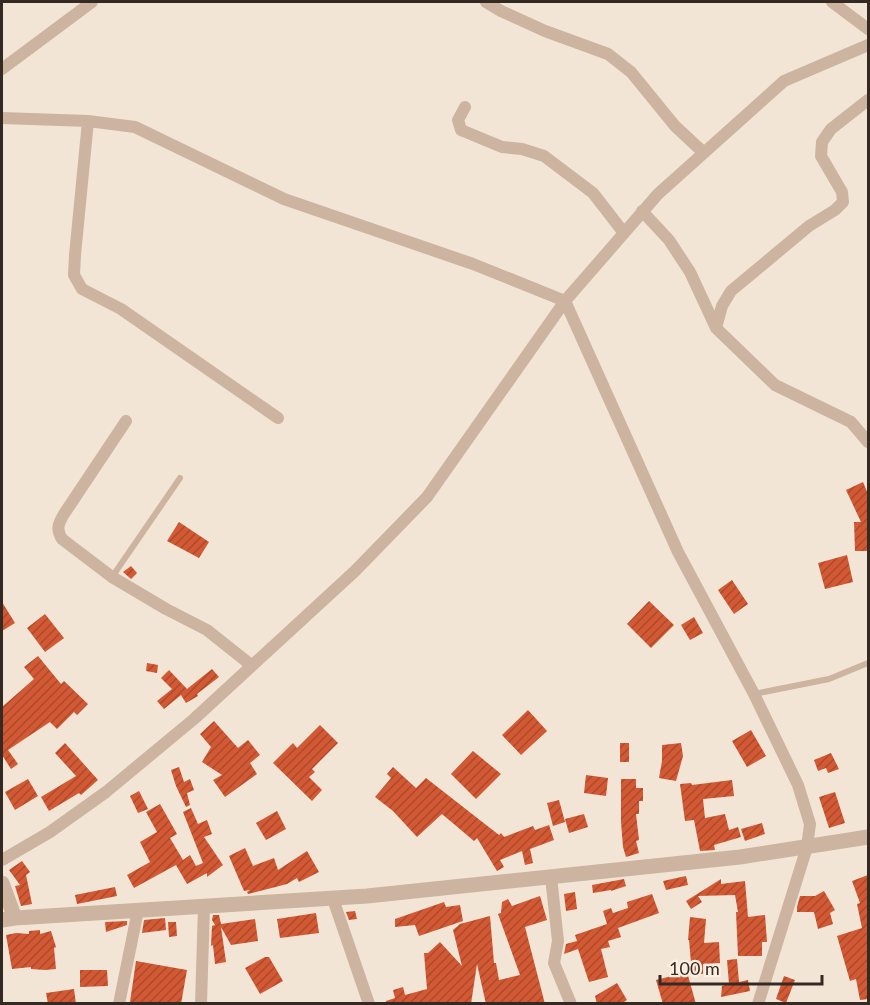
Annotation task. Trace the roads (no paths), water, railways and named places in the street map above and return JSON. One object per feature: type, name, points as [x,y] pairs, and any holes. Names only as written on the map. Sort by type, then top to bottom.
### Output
[{"type":"street","points":[[2,69],[92,2]]},
{"type":"street","points":[[486,2],[545,31],[608,54],[631,72],[675,126],[704,153]]},
{"type":"street","points":[[832,2],[868,29]]},
{"type":"street","points":[[2,860],[50,832],[106,792],[194,719],[355,571],[427,497],[565,302],[642,211],[784,81],[868,45]]},
{"type":"street","points":[[716,328],[722,306],[731,291],[809,226],[835,210],[843,202],[842,192],[821,156],[822,142],[831,129],[868,100]]},
{"type":"street","points":[[465,107],[458,120],[461,130],[502,147],[522,149],[544,156],[593,193],[624,233]]},
{"type":"street","points":[[2,118],[88,121],[135,127],[284,199],[473,264],[565,302],[678,552],[754,694],[798,785],[810,824],[807,847],[758,1004]]},
{"type":"street","points":[[88,121],[75,255],[74,275],[77,282],[82,289],[121,309],[278,418]]},
{"type":"street","points":[[642,211],[669,240],[690,272],[716,328],[775,385],[851,422],[868,442]]},
{"type":"street","points":[[126,421],[57,526],[62,539],[112,577],[207,630],[251,665]]},
{"type":"street","points":[[2,883],[8,919],[333,899],[740,857],[868,837]]},
{"type":"street","points":[[550,877],[558,941],[555,963],[571,1004]]},
{"type":"street","points":[[333,899],[369,1004]]},
{"type":"street","points":[[201,1004],[204,906]]},
{"type":"street","points":[[119,1004],[138,910]]},
{"type":"lane","points":[[112,577],[180,478]]},
{"type":"lane","points":[[754,694],[829,679],[868,663]]}]
